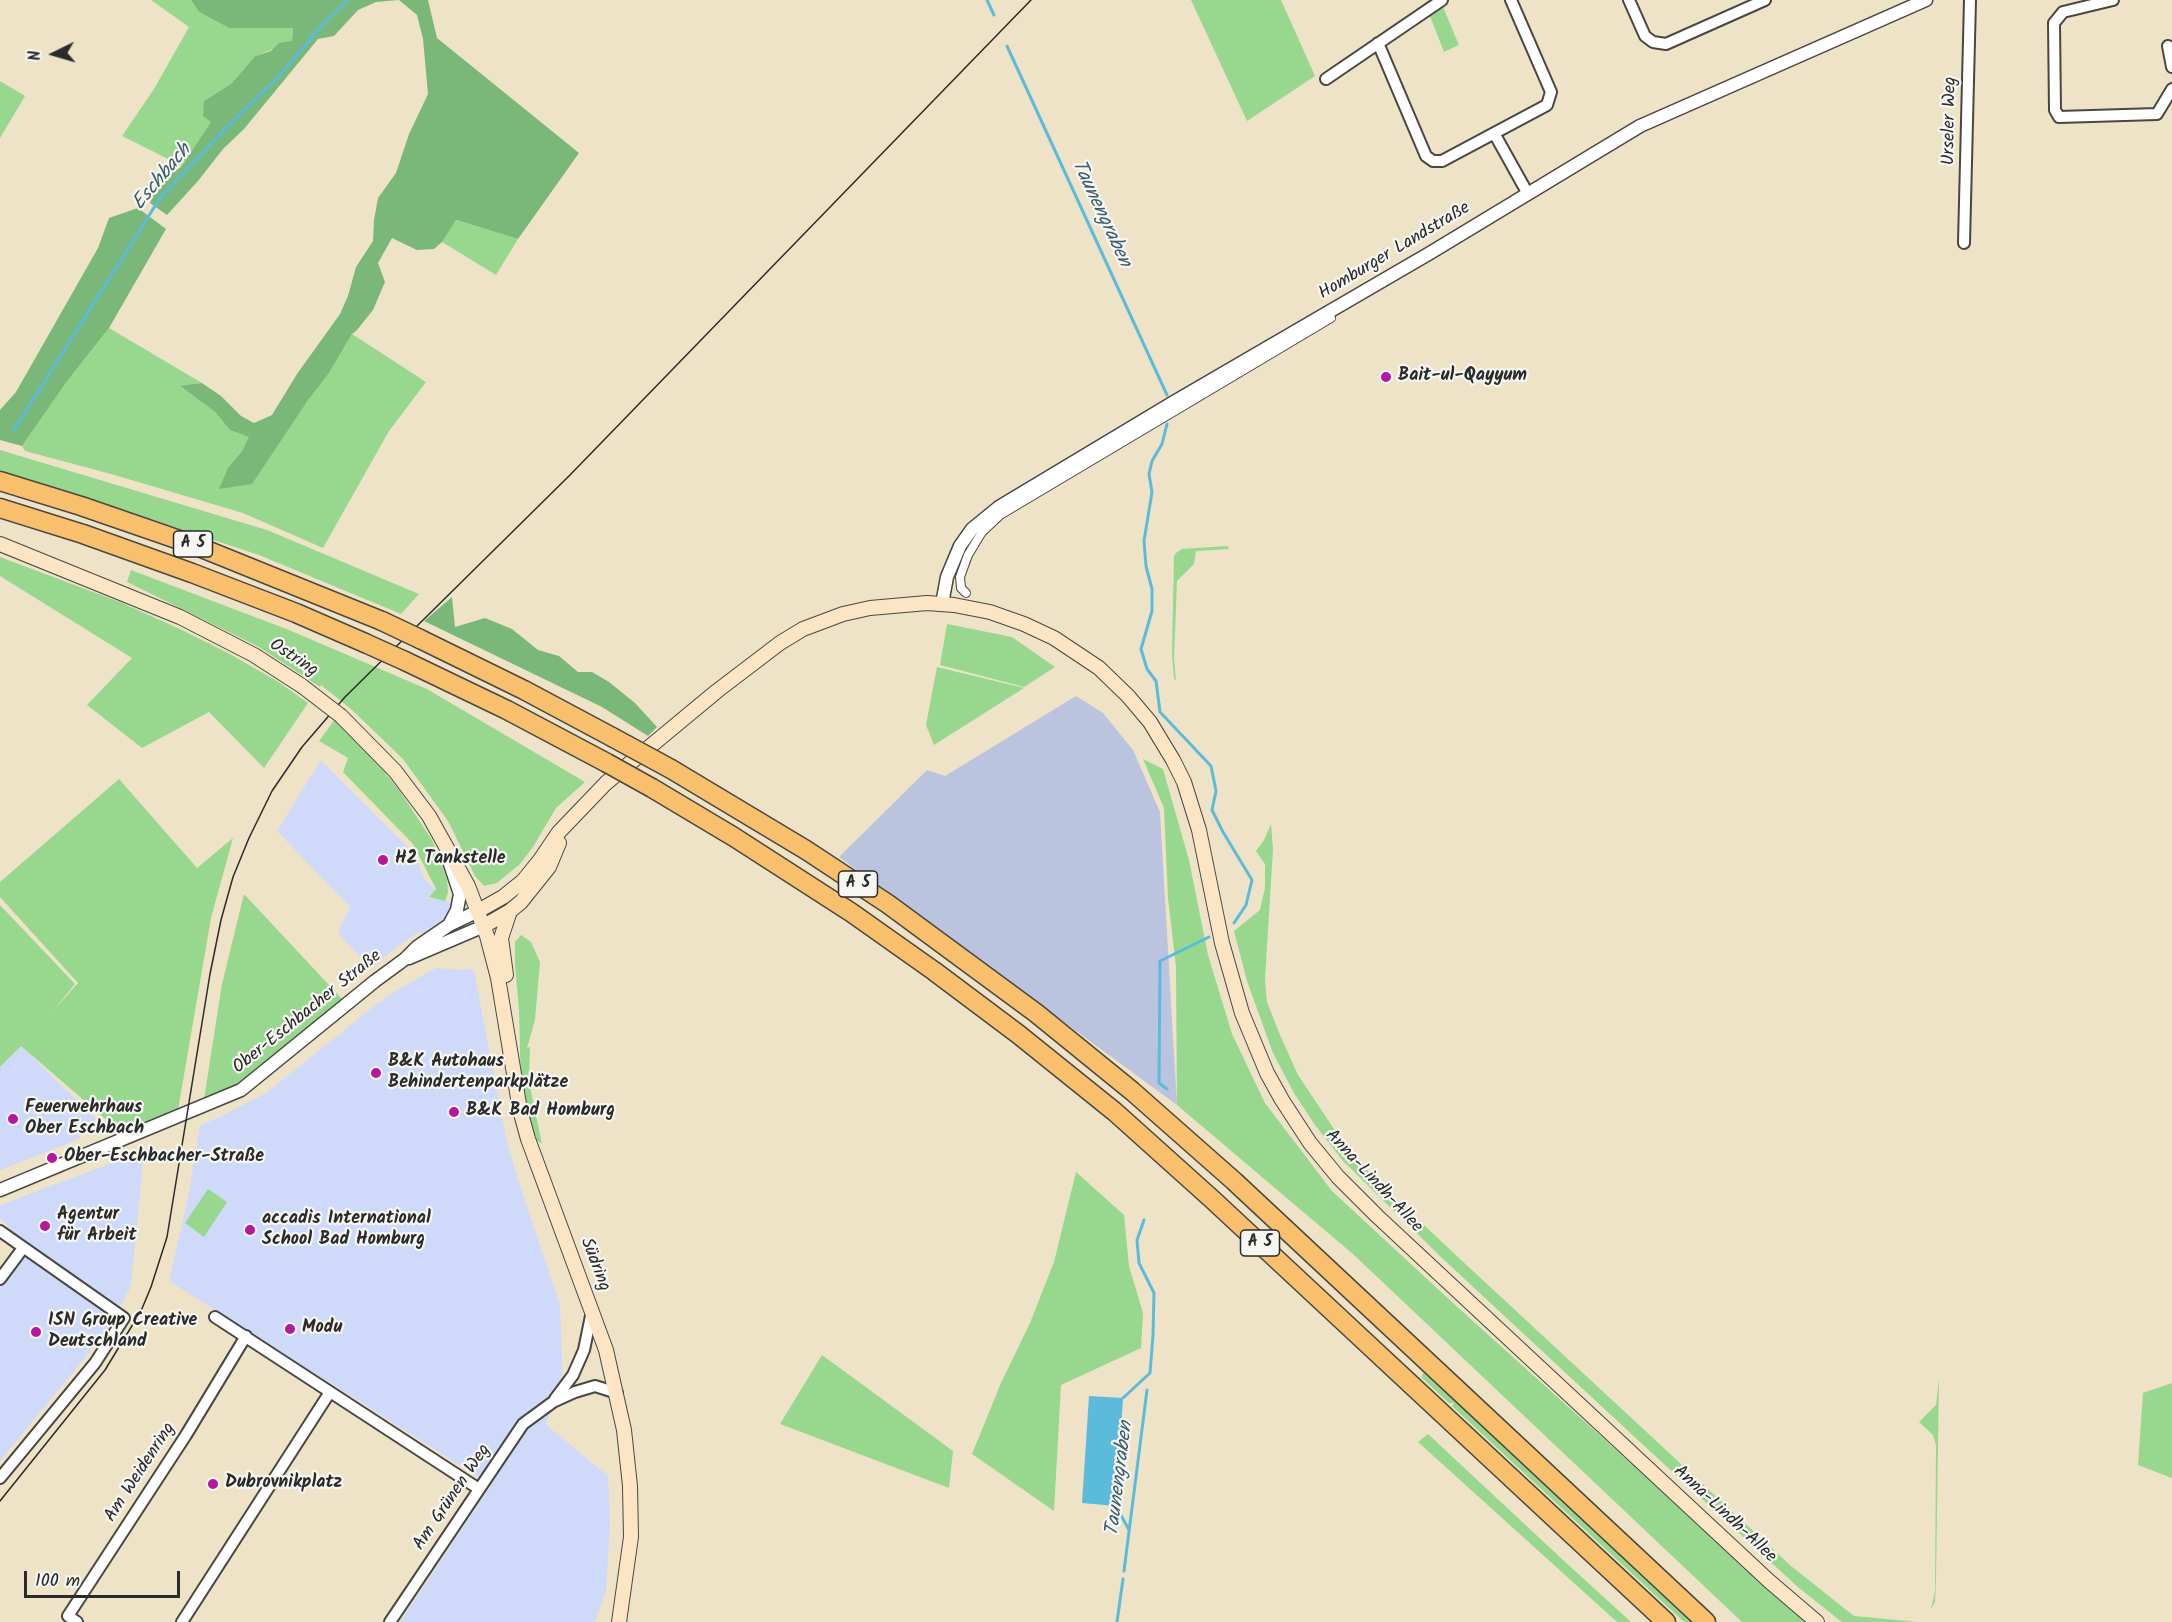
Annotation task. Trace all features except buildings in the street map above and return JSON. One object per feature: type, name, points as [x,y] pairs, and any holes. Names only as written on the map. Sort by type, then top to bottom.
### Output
[{"type":"highway","name":"A 5","points":[[0,480],[194,544],[382,621],[420,639],[524,690],[671,769],[796,844],[888,904],[1035,1013],[1132,1091],[1234,1181],[1705,1621]]},
{"type":"highway","name":"A 5","points":[[0,508],[83,534],[192,573],[296,613],[405,661],[507,710],[652,788],[763,855],[852,913],[1018,1034],[1114,1112],[1214,1200],[1666,1622]]},
{"type":"highway","points":[[1644,1601],[1660,1622]]},
{"type":"main road","name":"Ostring","points":[[0,544],[180,617],[254,655],[302,686],[340,716],[395,771],[419,801],[439,832],[468,886],[484,926]]},
{"type":"main road","name":"Anna-Lindh-Allee","points":[[568,821],[606,783],[717,691],[780,643],[803,629],[837,616],[870,608],[912,603],[942,604],[999,615],[1039,631],[1068,647],[1099,668],[1128,696],[1162,740],[1184,782],[1205,853],[1222,943],[1242,1013],[1272,1082],[1310,1143],[1338,1177],[1385,1224],[1760,1574],[1817,1622]]},
{"type":"main road","points":[[478,911],[523,881],[568,821]]},
{"type":"main road","points":[[484,926],[510,911],[531,891],[549,867],[568,821]]},
{"type":"main road","points":[[510,911],[501,938],[511,1012],[510,1040]]},
{"type":"main road","name":"Südring","points":[[484,926],[497,972],[520,1110],[528,1139],[606,1350],[617,1393],[627,1455],[631,1537],[619,1622]]},
{"type":"street","points":[[1326,79],[1442,0]]},
{"type":"street","points":[[1378,43],[1426,156],[1433,161],[1442,161],[1547,105],[1551,92],[1511,0]]},
{"type":"street","points":[[1629,0],[1645,36],[1653,42],[1666,44],[1765,0]]},
{"type":"street","name":"Homburger Landstraße","points":[[942,604],[947,577],[960,546],[972,529],[993,511],[1640,126],[1926,0]]},
{"type":"street","name":"Urseler Weg","points":[[1964,243],[1970,0]]},
{"type":"street","points":[[2113,0],[2062,12],[2054,23],[2055,110],[2059,117],[2157,114],[2172,90]]},
{"type":"street","points":[[2168,46],[2172,68]]},
{"type":"street","points":[[966,593],[961,588],[960,577],[968,555],[982,532],[1000,515],[1640,131]]},
{"type":"street","points":[[1494,133],[1528,194]]},
{"type":"street","points":[[439,832],[460,894],[457,910],[449,925]]},
{"type":"street","points":[[405,959],[417,947],[449,925],[478,911]]},
{"type":"street","points":[[405,959],[484,926]]},
{"type":"street","name":"Ober-Eschbacher Straße","points":[[0,1190],[241,1090],[405,959]]},
{"type":"street","points":[[0,1231],[124,1318],[95,1363],[0,1478]]},
{"type":"street","points":[[0,1280],[23,1248]]},
{"type":"street","name":"Am Grünen Weg","points":[[553,1402],[573,1375],[584,1350],[592,1311]]},
{"type":"street","points":[[215,1317],[479,1489]]},
{"type":"street","name":"Am Weidenring","points":[[77,1622],[68,1616],[176,1450],[246,1336]]},
{"type":"street","name":"Am Grünen Weg","points":[[390,1622],[523,1424],[553,1402],[576,1392],[595,1386],[617,1393]]},
{"type":"street","points":[[182,1622],[330,1392]]},
{"type":"shaded area","points":[[1076,696],[1103,713],[1133,750],[1160,812],[1177,1105],[839,857],[927,770],[945,776]]},
{"type":"shaded area","points":[[321,760],[415,854],[424,879],[435,889],[429,898],[452,902],[445,918],[426,934],[419,932],[374,966],[367,965],[338,933],[350,907],[277,831]]},
{"type":"shaded area","points":[[436,968],[462,970],[471,968],[474,971],[506,1138],[560,1305],[563,1386],[545,1424],[608,1476],[610,1523],[606,1591],[595,1622],[400,1622],[491,1485],[169,1281],[189,1193],[200,1125],[266,1093],[378,1003]]},
{"type":"shaded area","points":[[21,1046],[97,1120],[77,1140],[0,1170],[0,1067]]},
{"type":"shaded area","points":[[144,1151],[131,1286],[106,1332],[0,1461],[0,1276],[25,1244],[0,1218],[0,1205]]},
{"type":"green space","points":[[151,0],[191,0],[199,12],[229,28],[293,28],[292,42],[255,56],[232,83],[204,101],[212,122],[182,166],[122,136],[154,89],[189,27]]},
{"type":"green space","points":[[191,0],[399,0],[376,2],[358,10],[334,36],[318,39],[244,129],[223,149],[167,215],[150,203],[156,185],[182,166],[211,122],[203,116],[204,101],[232,83],[255,56],[271,51],[279,43],[292,41],[293,28],[229,28],[199,12]]},
{"type":"green space","points":[[399,0],[428,0],[437,38],[579,153],[518,239],[456,220],[442,242],[434,249],[417,250],[392,238],[378,263],[385,282],[373,310],[352,334],[329,373],[252,484],[219,489],[228,468],[242,451],[249,437],[230,430],[215,412],[180,386],[202,383],[221,396],[241,416],[254,423],[272,415],[297,374],[340,314],[356,267],[373,241],[378,198],[396,173],[409,134],[428,94],[423,39],[417,15]]},
{"type":"green space","points":[[1191,0],[1281,0],[1315,76],[1247,121]]},
{"type":"green space","points":[[1443,7],[1459,45],[1444,52],[1430,16]]},
{"type":"green space","points":[[0,81],[25,96],[0,138]]},
{"type":"green space","points":[[138,208],[166,229],[109,328],[68,380],[22,446],[0,440],[0,410],[16,392],[98,248],[109,218]]},
{"type":"green space","points":[[455,220],[518,239],[496,275],[442,242]]},
{"type":"green space","points":[[109,328],[202,383],[181,387],[215,412],[230,430],[250,437],[228,468],[306,403],[329,373],[352,334],[426,382],[389,431],[323,548],[243,513],[25,451],[22,446],[68,380]]},
{"type":"green space","points":[[0,450],[267,530],[419,594],[401,614],[259,555],[75,494],[0,472]]},
{"type":"green space","points":[[1228,546],[1229,549],[1196,551],[1194,564],[1177,581],[1174,658],[1176,681],[1172,654],[1174,556],[1182,549]]},
{"type":"green space","points":[[0,557],[120,602],[182,630],[277,681],[308,703],[264,768],[209,712],[142,748],[87,705],[132,658],[0,576]]},
{"type":"green space","points":[[131,570],[289,630],[427,689],[585,782],[556,808],[520,864],[497,883],[484,886],[475,876],[448,821],[403,759],[351,709],[321,685],[320,687],[259,647],[127,582]]},
{"type":"green space","points":[[452,597],[455,627],[485,618],[512,629],[538,650],[559,656],[578,672],[592,672],[609,682],[635,703],[657,727],[648,736],[602,707],[424,621]]},
{"type":"green space","points":[[947,624],[1012,637],[1055,667],[1024,687],[940,665]]},
{"type":"green space","points":[[937,667],[1024,688],[934,745],[926,725]]},
{"type":"green space","points":[[335,719],[365,748],[399,790],[432,840],[447,879],[448,893],[445,901],[429,897],[436,889],[413,844],[343,772],[348,758],[319,741]]},
{"type":"green space","points":[[1143,759],[1163,769],[1189,860],[1208,955],[1232,1034],[1265,1103],[1332,1191],[1453,1303],[1809,1622],[1742,1622],[1354,1255],[1177,1105],[1176,967],[1168,898],[1164,808]]},
{"type":"green space","points":[[119,779],[197,868],[233,838],[211,918],[178,1110],[123,1134],[21,1046],[0,1067],[0,905],[75,984],[51,1013],[78,983],[0,897],[0,882]]},
{"type":"green space","points":[[1271,824],[1273,849],[1265,979],[1267,1002],[1298,1075],[1346,1147],[1374,1178],[1791,1566],[1854,1616],[1918,1622],[1842,1622],[1799,1588],[1442,1258],[1343,1161],[1294,1093],[1273,1053],[1247,981],[1234,931],[1260,910],[1265,888],[1265,864],[1256,851]]},
{"type":"green space","points":[[244,894],[343,1000],[244,1080],[204,1099],[222,984]]},
{"type":"green space","points":[[521,935],[531,942],[540,962],[535,1020],[527,1048],[530,1047],[529,1082],[542,1144],[533,1138],[521,1087],[515,942]]},
{"type":"green space","points":[[1076,1172],[1124,1215],[1129,1266],[1143,1313],[1141,1348],[1061,1385],[1054,1511],[972,1454],[1001,1383],[1030,1323],[1054,1262]]},
{"type":"green space","points":[[208,1189],[227,1202],[204,1237],[185,1223]]},
{"type":"green space","points":[[822,1355],[953,1451],[949,1488],[780,1424]]},
{"type":"green space","points":[[1423,1372],[1692,1622],[1684,1622],[1452,1406],[1454,1403],[1449,1403],[1422,1378]]},
{"type":"green space","points":[[1939,1379],[1936,1580],[1935,1602],[1931,1609],[1935,1591],[1936,1445],[1933,1435],[1919,1422],[1936,1405]]},
{"type":"green space","points":[[2172,1383],[2172,1478],[2138,1465],[2143,1393]]},
{"type":"green space","points":[[1428,1434],[1631,1622],[1617,1622],[1418,1442]]},
{"type":"water","points":[[1089,1396],[1123,1398],[1116,1506],[1082,1503]]},
{"type":"waterway","name":"Eschbach","points":[[14,430],[160,198],[280,75],[324,23],[348,0]]},
{"type":"waterway","name":"Taunengraben","points":[[987,0],[994,15]]},
{"type":"waterway","name":"Taunengraben","points":[[1007,46],[1167,395]]},
{"type":"waterway","name":"Taunengraben","points":[[1167,424],[1162,444],[1152,461],[1149,474],[1152,492],[1144,541],[1146,566],[1152,589],[1152,611],[1141,649],[1147,669],[1156,681],[1160,712],[1211,766],[1216,791],[1212,810],[1252,880],[1246,905],[1234,923]]},
{"type":"waterway","name":"Taunengraben","points":[[1167,1089],[1159,1083],[1160,961],[1209,937]]},
{"type":"waterway","name":"Taunengraben","points":[[1123,1398],[1150,1373],[1154,1293],[1139,1263],[1137,1240],[1144,1220]]},
{"type":"waterway","name":"Taunengraben","points":[[1124,1571],[1147,1390]]},
{"type":"waterway","points":[[1116,1506],[1129,1530]]},
{"type":"waterway","name":"Taunengraben","points":[[1117,1622],[1123,1579]]},
{"type":"tram line","points":[[0,1501],[105,1370],[141,1311],[151,1287],[167,1237],[210,974],[233,877],[272,791],[302,747],[345,697],[570,475],[1031,0]]},
{"type":"place","name":"Bait-ul-Qayyum","points":[[1386,377]]},
{"type":"place","name":"H2 Tankstelle","points":[[383,860]]},
{"type":"place","name":"B&K Autohaus Behindertenparkplätze","points":[[376,1073]]},
{"type":"place","name":"B&K Bad Homburg","points":[[454,1112]]},
{"type":"place","name":"Feuerwehrhaus Ober Eschbach","points":[[13,1119]]},
{"type":"place","name":"Ober-Eschbacher-Straße","points":[[52,1158]]},
{"type":"place","name":"Agentur für Arbeit","points":[[45,1226]]},
{"type":"place","name":"accadis International School Bad Homburg","points":[[250,1230]]},
{"type":"place","name":"Modu","points":[[290,1329]]},
{"type":"place","name":"ISN Group Creative Deutschland","points":[[36,1332]]},
{"type":"place","name":"Dubrovnikplatz","points":[[213,1484]]}]
